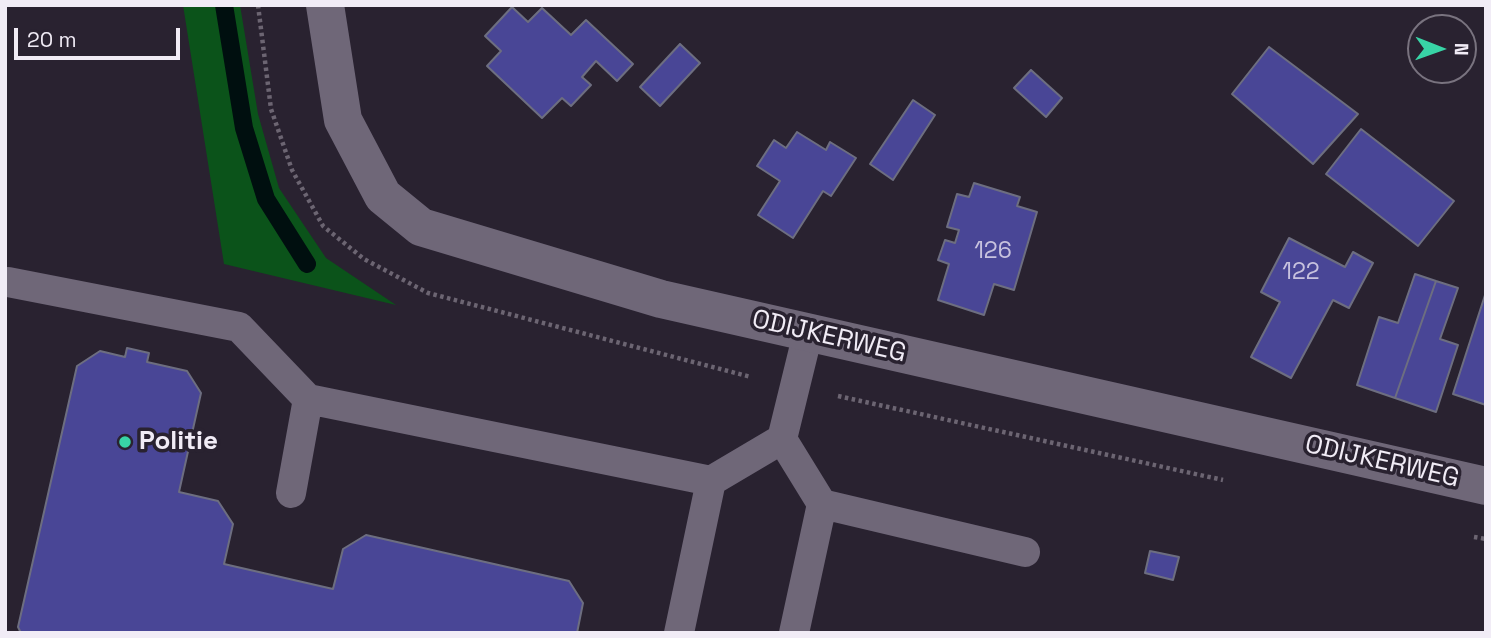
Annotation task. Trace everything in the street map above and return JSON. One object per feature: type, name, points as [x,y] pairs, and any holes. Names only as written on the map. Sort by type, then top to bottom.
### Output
[{"type":"street","name":"ODIJKERWEG","points":[[325,5],[344,120],[383,196],[421,227],[661,299],[1486,486]]},
{"type":"lane","points":[[8,282],[239,327],[308,400],[711,481],[782,439]]},
{"type":"lane","points":[[794,633],[822,504],[782,439],[808,333]]},
{"type":"lane","points":[[291,493],[308,400]]},
{"type":"lane","points":[[679,633],[711,481]]},
{"type":"lane","points":[[822,504],[1025,552]]},
{"type":"green space","points":[[183,5],[240,5],[258,114],[279,188],[326,258],[396,305],[224,264]]},
{"type":"building","points":[[512,7],[528,22],[542,8],[571,35],[586,20],[633,64],[617,81],[596,61],[582,77],[591,85],[571,106],[562,98],[542,118],[487,66],[501,51],[485,36]]},
{"type":"building","points":[[680,44],[700,63],[660,106],[640,87]]},
{"type":"building","points":[[1269,47],[1358,114],[1313,164],[1232,94]]},
{"type":"building","points":[[1031,70],[1062,98],[1046,117],[1014,88]]},
{"type":"building","points":[[913,100],[935,115],[893,180],[870,164]]},
{"type":"building","points":[[1361,129],[1454,201],[1418,246],[1326,174]]},
{"type":"building","points":[[797,132],[826,150],[830,142],[856,158],[831,196],[823,191],[793,238],[758,215],[780,181],[757,166],[774,140],[786,148]]},
{"type":"building","points":[[974,183],[1020,197],[1017,206],[1037,212],[1014,290],[994,284],[984,315],[938,300],[949,264],[938,260],[945,240],[955,243],[959,230],[947,227],[957,194],[969,197]]},
{"type":"building","points":[[1289,238],[1345,267],[1353,252],[1373,263],[1349,308],[1333,300],[1291,378],[1251,357],[1280,302],[1261,292]]},
{"type":"building","points":[[1415,274],[1436,281],[1395,398],[1357,385],[1379,317],[1398,323]]},
{"type":"building","points":[[1436,281],[1458,288],[1440,339],[1458,345],[1436,412],[1395,398]]},
{"type":"building","points":[[1486,292],[1486,405],[1453,394]]},
{"type":"building","name":"Politie","points":[[127,348],[149,353],[147,362],[187,371],[201,393],[179,492],[218,501],[233,524],[224,564],[333,589],[343,549],[366,535],[569,581],[583,603],[577,633],[21,633],[18,627],[77,366],[100,351],[125,357]]},
{"type":"building","points":[[1150,551],[1179,557],[1173,580],[1145,573]]},
{"type":"waterway","points":[[224,5],[244,128],[266,199],[307,264]]},
{"type":"place","name":"Politie","points":[[125,442]]}]
